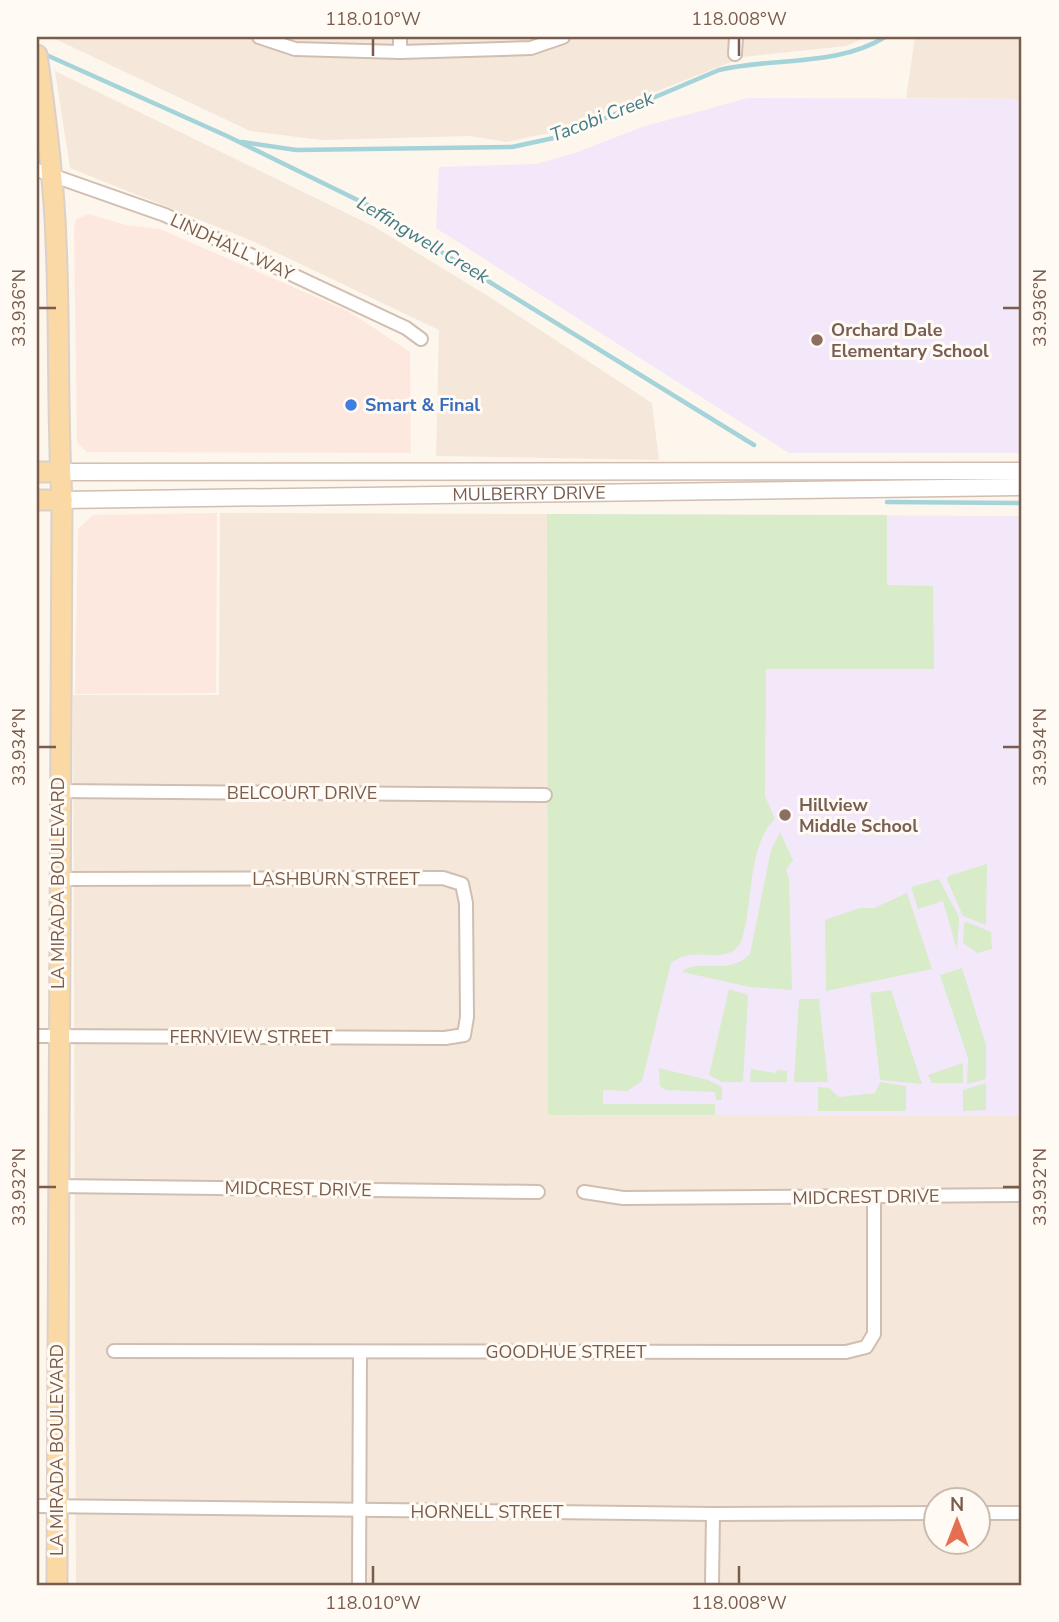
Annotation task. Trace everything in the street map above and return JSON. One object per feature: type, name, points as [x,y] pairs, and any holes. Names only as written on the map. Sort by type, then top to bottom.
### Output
[{"type":"main road","name":"LA MIRADA BOULEVARD","points":[[37,59],[62,500],[58,791],[57,1585]]},
{"type":"main road","name":"MULBERRY DRIVE","points":[[37,472],[60,472]]},
{"type":"main road","name":"MULBERRY DRIVE","points":[[37,500],[62,500]]},
{"type":"street","points":[[259,37],[295,49],[400,52],[531,48],[564,37]]},
{"type":"street","points":[[400,37],[400,52]]},
{"type":"street","points":[[736,37],[736,54]]},
{"type":"street","name":"LINDHALL WAY","points":[[45,172],[165,215],[406,328],[421,339]]},
{"type":"street","points":[[670,471],[672,494]]},
{"type":"street","name":"MULBERRY DRIVE","points":[[60,472],[1022,471]]},
{"type":"street","name":"MULBERRY DRIVE","points":[[62,500],[672,494],[1022,487]]},
{"type":"street","name":"BELCOURT DRIVE","points":[[58,791],[545,795]]},
{"type":"street","name":"LASHBURN STREET","points":[[58,879],[443,878],[462,884],[466,903],[464,1035]]},
{"type":"street","name":"FERNVIEW STREET","points":[[37,1037],[445,1038],[464,1035]]},
{"type":"street","name":"MIDCREST DRIVE","points":[[58,1186],[538,1192]]},
{"type":"street","name":"MIDCREST DRIVE","points":[[584,1192],[623,1198],[1022,1195]]},
{"type":"street","name":"GOODHUE STREET","points":[[114,1351],[846,1352],[866,1347],[874,1334],[874,1198]]},
{"type":"street","points":[[359,1585],[360,1352]]},
{"type":"street","name":"HORNELL STREET","points":[[37,1506],[713,1514],[922,1513]]},
{"type":"street","points":[[992,1513],[1022,1513]]},
{"type":"street","points":[[712,1585],[713,1514]]},
{"type":"shaded area","points":[[51,37],[867,37],[846,46],[744,57],[553,132],[507,142],[470,136],[321,140],[250,131]]},
{"type":"shaded area","points":[[915,37],[1022,37],[1022,99],[906,98]]},
{"type":"shaded area","points":[[55,71],[373,226],[488,296],[652,403],[659,460],[436,456],[439,330],[250,240],[70,168]]},
{"type":"shaded area","name":"Orchard Dale Elementary School","points":[[748,98],[1022,99],[1022,453],[789,453],[436,228],[439,167],[536,164],[575,153],[642,127]]},
{"type":"shaded area","points":[[89,214],[126,225],[160,229],[348,311],[410,352],[411,453],[87,452],[77,442],[74,228],[76,219]]},
{"type":"shaded area","points":[[217,513],[216,693],[75,694],[78,529],[93,515]]},
{"type":"shaded area","points":[[220,513],[547,514],[548,1114],[1022,1116],[1022,1585],[76,1585],[73,695],[219,695]]},
{"type":"shaded area","name":"Hillview Middle School","points":[[547,514],[1022,516],[1022,1116],[548,1115]]},
{"type":"green space","points":[[547,514],[887,515],[887,585],[933,586],[934,669],[766,669],[765,796],[775,819],[759,845],[741,942],[735,950],[728,953],[691,955],[671,963],[642,1081],[627,1091],[603,1090],[603,1104],[715,1104],[715,1115],[548,1115]]},
{"type":"green space","points":[[780,832],[793,860],[786,870],[789,878],[792,990],[750,987],[682,972],[696,966],[732,964],[750,954],[771,850]]},
{"type":"green space","points":[[987,864],[986,925],[963,916],[947,880],[948,876]]},
{"type":"green space","points":[[939,879],[959,917],[957,950],[943,901],[918,909],[911,887]]},
{"type":"green space","points":[[907,893],[932,969],[826,991],[825,920],[860,908],[874,908]]},
{"type":"green space","points":[[967,922],[991,932],[992,949],[977,953],[963,943],[964,924]]},
{"type":"green space","points":[[962,968],[986,1045],[986,1079],[967,1084],[968,1058],[940,975]]},
{"type":"green space","points":[[729,989],[748,995],[743,1082],[722,1082],[709,1075]]},
{"type":"green space","points":[[891,990],[922,1084],[880,1080],[870,993]]},
{"type":"green space","points":[[799,999],[819,999],[828,1082],[794,1082]]},
{"type":"green space","points":[[963,1063],[963,1083],[932,1083],[928,1075]]},
{"type":"green space","points":[[659,1068],[708,1080],[722,1087],[722,1100],[716,1100],[715,1092],[666,1090],[660,1086]]},
{"type":"green space","points":[[751,1069],[776,1073],[777,1070],[787,1071],[787,1082],[750,1082]]},
{"type":"green space","points":[[880,1082],[906,1086],[906,1111],[818,1111],[818,1087],[829,1088],[839,1097],[875,1093]]},
{"type":"green space","points":[[986,1083],[986,1110],[963,1111],[963,1090]]},
{"type":"waterway","name":"Tacobi Creek","points":[[242,142],[296,150],[512,147],[563,136],[719,70],[826,57],[846,53],[885,37]]},
{"type":"waterway","name":"Leffingwell Creek","points":[[42,53],[227,136],[382,212],[449,257],[754,445]]},
{"type":"waterway","name":"Leffingwell Creek","points":[[887,502],[1021,503]]},
{"type":"place","name":"Orchard Dale Elementary School","points":[[817,340]]},
{"type":"place","name":"Smart & Final","points":[[351,405]]},
{"type":"place","name":"Hillview Middle School","points":[[785,815]]}]
